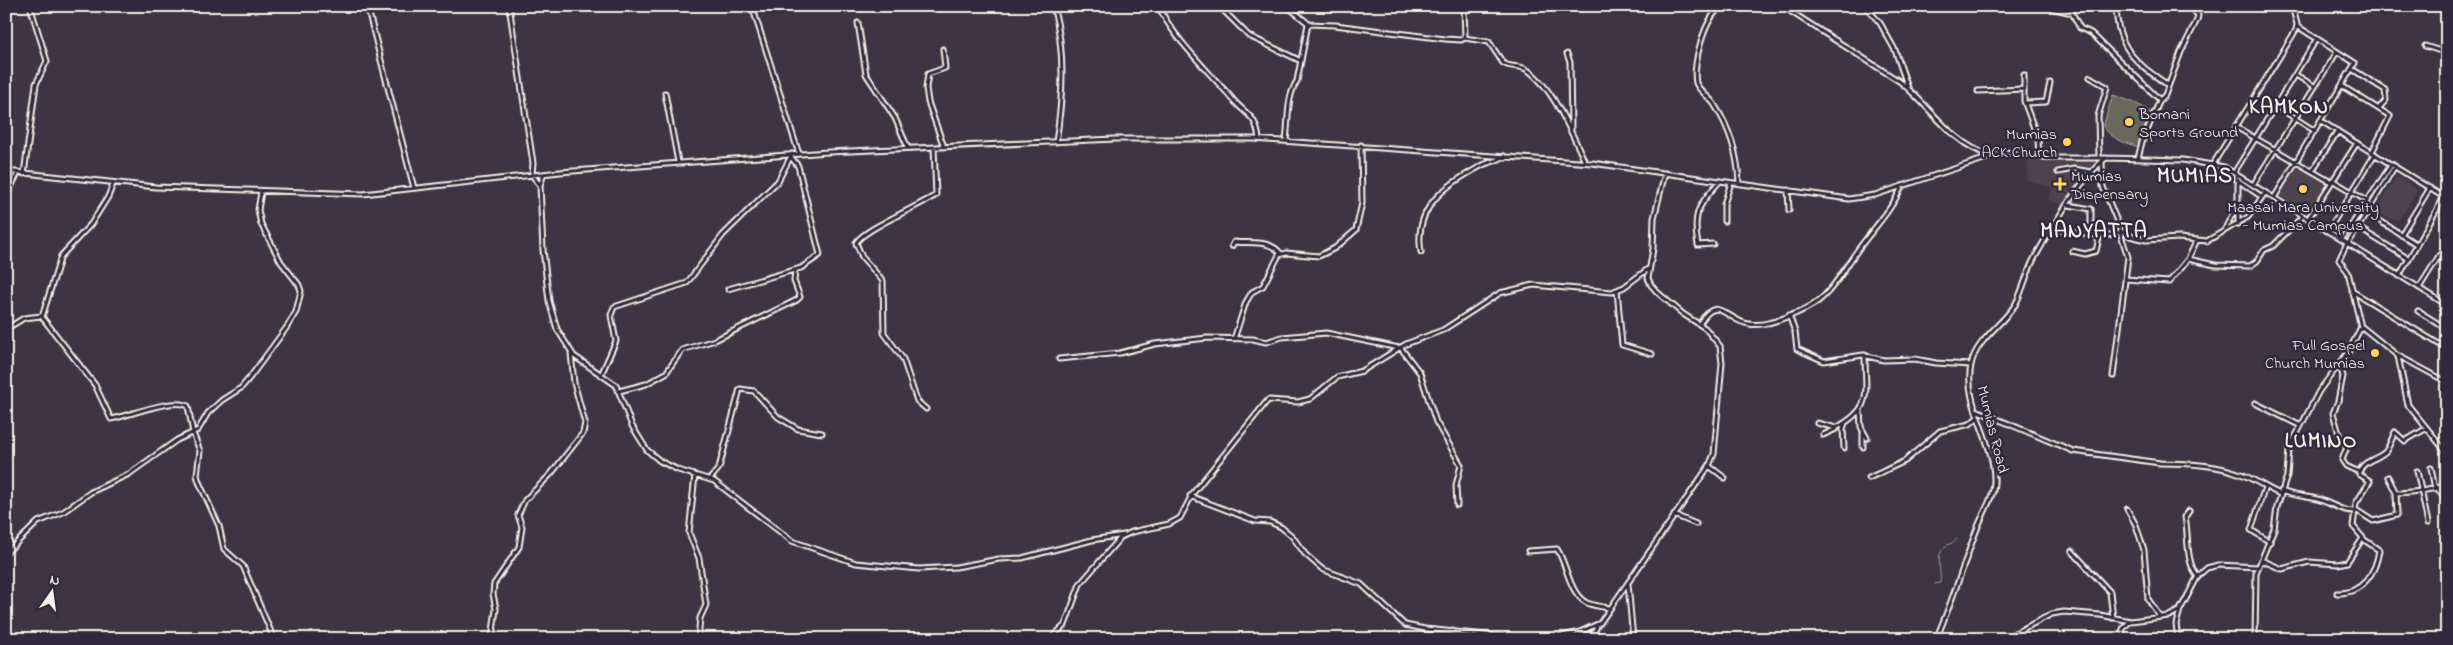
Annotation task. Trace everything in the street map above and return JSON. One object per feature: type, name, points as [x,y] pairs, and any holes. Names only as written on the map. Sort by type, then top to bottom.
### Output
[{"type":"street","points":[[24,174],[36,84],[47,60],[30,6]]},
{"type":"street","points":[[367,6],[414,188]]},
{"type":"street","points":[[509,6],[533,163],[532,175],[540,185]]},
{"type":"street","points":[[752,6],[799,154]]},
{"type":"street","points":[[1053,6],[1060,30],[1062,58],[1060,114],[1056,142]]},
{"type":"street","points":[[1159,6],[1175,32],[1236,102],[1253,118],[1259,139]]},
{"type":"street","points":[[1219,6],[1249,36],[1300,61]]},
{"type":"street","points":[[1287,6],[1308,24],[1342,25],[1445,39],[1461,40],[1465,38],[1489,42],[1503,63],[1523,68],[1547,91],[1585,162]]},
{"type":"street","points":[[1464,6],[1465,38]]},
{"type":"street","points":[[1723,6],[1716,11],[1699,45],[1696,57],[1696,80],[1698,86],[1713,103],[1727,126],[1739,183]]},
{"type":"street","points":[[1782,6],[1872,62],[1908,88],[1931,114],[1968,145],[1989,156]]},
{"type":"street","points":[[1865,6],[1880,23],[1895,50],[1908,88]]},
{"type":"street","points":[[2053,6],[2056,10],[2068,11]]},
{"type":"street","points":[[2064,6],[2074,16],[2080,28],[2091,32],[2160,100]]},
{"type":"street","points":[[2116,6],[2118,25],[2131,56],[2139,65],[2168,86]]},
{"type":"street","points":[[2138,158],[2142,142],[2198,15],[2193,10],[2180,6]]},
{"type":"street","points":[[2274,198],[2342,86],[2355,61],[2316,40],[2297,26],[2292,6]]},
{"type":"street","points":[[858,23],[866,74],[894,115],[908,148]]},
{"type":"street","points":[[1286,140],[1290,96],[1298,80],[1308,24]]},
{"type":"street","points":[[2213,164],[2297,26]]},
{"type":"street","points":[[2262,197],[2235,178],[2235,173],[2316,40]]},
{"type":"street","points":[[2426,46],[2447,53]]},
{"type":"street","points":[[943,49],[945,68],[929,73],[926,92],[944,147]]},
{"type":"street","points":[[2254,185],[2314,86],[2337,52]]},
{"type":"street","points":[[1567,54],[1570,62],[1571,133]]},
{"type":"street","points":[[2352,69],[2385,90],[2386,100],[2378,108]]},
{"type":"street","points":[[2296,74],[2314,86]]},
{"type":"street","points":[[2024,75],[2026,103],[2039,144],[2039,157]]},
{"type":"street","points":[[2090,77],[2107,86],[2098,116],[2098,158]]},
{"type":"street","points":[[2026,103],[2046,102],[2050,83]]},
{"type":"street","points":[[2328,231],[2374,153],[2390,117],[2342,86]]},
{"type":"street","points":[[1978,91],[2024,89]]},
{"type":"street","points":[[666,93],[678,162]]},
{"type":"street","points":[[2276,106],[2315,131]]},
{"type":"street","points":[[2321,121],[2446,198],[2416,244],[2399,276]]},
{"type":"street","points":[[2236,126],[2367,201]]},
{"type":"street","points":[[2312,171],[2338,131]]},
{"type":"street","points":[[6,171],[113,184],[261,192],[362,194],[532,175],[678,162],[799,154],[1161,138],[1259,139],[1585,162],[1857,198],[1875,196],[1989,156],[2010,152],[2039,157],[2184,160],[2213,164],[2235,173],[2447,306]]},
{"type":"street","points":[[2308,219],[2356,143]]},
{"type":"street","points":[[1232,246],[1234,242],[1267,243],[1274,245],[1281,254],[1319,256],[1335,248],[1356,230],[1362,202],[1361,145]]},
{"type":"street","points":[[926,409],[918,402],[903,359],[884,333],[883,281],[862,257],[856,243],[860,238],[896,215],[936,195],[934,147]]},
{"type":"street","points":[[728,289],[795,270],[816,260],[820,253],[805,203],[798,166],[791,155]]},
{"type":"street","points":[[601,374],[616,341],[611,315],[614,308],[687,283],[723,235],[778,181],[791,155]]},
{"type":"street","points":[[1422,252],[1420,238],[1424,217],[1429,204],[1458,179],[1504,156]]},
{"type":"street","name":"Mumias Road","points":[[1936,639],[1994,487],[1994,473],[1990,453],[1969,383],[1971,365],[1980,344],[2004,320],[2018,299],[2034,260],[2069,205],[2092,172],[2107,158]]},
{"type":"street","points":[[2102,162],[2103,187],[2127,254],[2113,376]]},
{"type":"street","points":[[2342,239],[2393,165]]},
{"type":"street","points":[[2255,639],[2255,589],[2258,567],[2270,542],[2281,492],[2287,476],[2289,449],[2319,391],[2354,344],[2361,326],[2348,270],[2339,259],[2393,165]]},
{"type":"street","points":[[2058,172],[2074,169],[2092,172]]},
{"type":"street","points":[[6,197],[18,173]]},
{"type":"street","points":[[1591,639],[1597,626],[1709,466],[1717,437],[1722,358],[1720,346],[1700,323],[1683,314],[1653,288],[1648,278],[1648,269],[1653,249],[1654,218],[1665,173]]},
{"type":"street","points":[[492,639],[496,609],[493,594],[494,584],[518,547],[522,526],[518,515],[525,500],[551,474],[583,433],[585,423],[574,383],[571,353],[557,328],[549,300],[543,250],[540,185],[544,174]]},
{"type":"street","points":[[2238,180],[2238,224]]},
{"type":"street","points":[[1713,244],[1698,245],[1695,216],[1720,181]]},
{"type":"street","points":[[1724,221],[1724,204],[1732,182]]},
{"type":"street","points":[[113,184],[108,197],[91,224],[61,256],[41,316],[95,385],[110,419],[184,404],[188,406],[193,433],[200,451],[198,479],[219,526],[222,546],[226,553],[243,566],[274,639]]},
{"type":"street","points":[[1700,323],[1708,311],[1719,309],[1741,322],[1752,325],[1789,315],[1818,301],[1832,288],[1903,185]]},
{"type":"street","points":[[2401,235],[2430,188]]},
{"type":"street","points":[[1788,190],[1789,210]]},
{"type":"street","points":[[6,553],[10,547],[38,522],[63,512],[91,492],[129,474],[177,440],[198,430],[208,413],[222,400],[241,388],[287,327],[301,301],[299,285],[281,262],[261,224],[258,210],[261,192]]},
{"type":"street","points":[[2120,232],[2146,240],[2178,238],[2207,241],[2248,217],[2265,193]]},
{"type":"street","points":[[2224,231],[2237,204]]},
{"type":"street","points":[[2069,205],[2091,209],[2091,234]]},
{"type":"street","points":[[2363,209],[2416,244]]},
{"type":"street","points":[[2188,259],[2215,266],[2250,266],[2257,262],[2264,250],[2273,246],[2303,216]]},
{"type":"street","points":[[2352,224],[2408,259]]},
{"type":"street","points":[[2054,228],[2091,234],[2116,235],[2120,232]]},
{"type":"street","points":[[2072,251],[2085,254],[2095,252],[2100,234]]},
{"type":"street","points":[[2125,279],[2169,282],[2188,259],[2198,240]]},
{"type":"street","points":[[2419,288],[2447,243]]},
{"type":"street","points":[[1234,339],[1246,302],[1253,292],[1263,286],[1281,254]]},
{"type":"street","points":[[571,353],[614,383],[619,391],[632,426],[647,450],[667,465],[710,479],[792,541],[861,564],[919,569],[956,567],[999,559],[1022,558],[1092,540],[1124,535],[1178,520],[1190,496],[1268,400],[1298,402],[1310,399],[1337,377],[1362,371],[1400,347],[1451,326],[1500,293],[1533,285],[1603,292],[1617,290],[1648,269]]},
{"type":"street","points":[[619,391],[646,384],[666,373],[682,350],[715,340],[797,300],[800,297],[794,281],[795,270]]},
{"type":"street","points":[[1617,290],[1622,345],[1652,354]]},
{"type":"street","points":[[2352,290],[2447,349]]},
{"type":"street","points":[[2418,311],[2447,329]]},
{"type":"street","points":[[1789,315],[1794,327],[1796,348],[1805,354],[1824,361],[1865,355],[1884,360],[1915,359],[1936,363],[1971,365]]},
{"type":"street","points":[[6,329],[24,318],[41,316]]},
{"type":"street","points":[[2361,326],[2397,355],[2447,382]]},
{"type":"street","points":[[1059,359],[1120,353],[1165,343],[1208,338],[1269,342],[1282,337],[1326,333],[1400,347],[1420,373],[1436,422],[1461,464],[1456,488],[1457,505]]},
{"type":"street","points":[[1823,435],[1846,423],[1860,411],[1866,396],[1865,355]]},
{"type":"street","points":[[2397,355],[2408,404],[2447,453]]},
{"type":"street","points":[[2337,593],[2358,588],[2373,571],[2380,550],[2364,542],[2362,536],[2353,527],[2358,500],[2370,481],[2359,472],[2346,466],[2342,460],[2347,446],[2341,441],[2333,413],[2344,376],[2339,363]]},
{"type":"street","points":[[710,479],[719,468],[740,389],[754,391],[774,414],[798,429],[822,433]]},
{"type":"street","points":[[2255,403],[2285,416],[2301,426]]},
{"type":"street","points":[[1976,410],[2073,451],[2160,463],[2172,462],[2222,468],[2247,477],[2265,487],[2356,510],[2373,521],[2393,517],[2397,513],[2396,493],[2388,476]]},
{"type":"street","points":[[1860,411],[1863,448]]},
{"type":"street","points":[[1869,478],[1905,461],[1940,431],[1970,424],[1978,417]]},
{"type":"street","points":[[1817,423],[1836,428]]},
{"type":"street","points":[[1844,448],[1843,429],[1846,423]]},
{"type":"street","points":[[2359,472],[2367,462],[2385,452],[2395,432],[2405,441],[2427,428]]},
{"type":"street","points":[[1863,432],[1867,438]]},
{"type":"street","points":[[1709,466],[1725,478]]},
{"type":"street","points":[[2431,468],[2436,488],[2447,502]]},
{"type":"street","points":[[2417,471],[2428,523]]},
{"type":"street","points":[[695,475],[689,533],[699,558],[706,604],[700,618],[698,639]]},
{"type":"street","points":[[2396,493],[2421,491],[2447,485]]},
{"type":"street","points":[[2265,487],[2251,530],[2270,542]]},
{"type":"street","points":[[1190,496],[1255,521],[1270,522],[1281,527],[1292,536],[1305,554],[1322,570],[1361,584],[1405,625],[1425,630],[1527,639]]},
{"type":"street","points":[[2127,509],[2136,525],[2144,550],[2148,599],[2160,617]]},
{"type":"street","points":[[2189,511],[2185,517],[2187,538],[2192,567],[2198,577]]},
{"type":"street","points":[[1674,515],[1696,524]]},
{"type":"street","points":[[1050,639],[1065,625],[1080,584],[1124,535]]},
{"type":"street","points":[[2260,560],[2281,569],[2310,562],[2342,563],[2348,560],[2363,539]]},
{"type":"street","points":[[1528,551],[1544,548],[1557,549],[1580,597],[1588,603],[1610,608]]},
{"type":"street","points":[[2072,551],[2110,592],[2113,618]]},
{"type":"street","points":[[2178,639],[2176,624],[2180,610],[2202,571],[2215,566],[2258,567]]},
{"type":"street","points":[[1628,583],[1633,638],[1643,639]]},
{"type":"street","points":[[2002,639],[2060,612],[2074,612],[2131,621],[2171,615],[2180,610]]},
{"type":"street","points":[[2121,639],[2123,629],[2131,621]]},
{"type":"street","points":[[1548,639],[1597,626]]},
{"type":"street","points":[[1452,639],[1453,631]]},
{"type":"shaded area","name":"Mumias Dispensary","points":[[2028,159],[2097,161],[2065,207],[2048,199],[2052,188],[2027,180]]},
{"type":"shaded area","name":"Maasai Mara University - Mumias Campus","points":[[2297,165],[2327,183],[2307,215],[2278,196]]},
{"type":"shaded area","points":[[2396,176],[2418,190],[2399,220],[2392,220],[2377,211]]},
{"type":"green space","name":"Bomani Sports Ground","points":[[2113,95],[2141,106],[2155,117],[2141,147],[2119,140],[2106,131],[2103,126]]},
{"type":"waterway","points":[[1935,584],[1940,583],[1939,558],[1942,549],[1957,539]]},
{"type":"place","name":"Bomani Sports Ground","points":[[2129,122]]},
{"type":"place","name":"Mumias ACK Church","points":[[2067,142]]},
{"type":"place","name":"Mumias Dispensary","points":[[2060,184]]},
{"type":"place","name":"Maasai Mara University - Mumias Campus","points":[[2303,189]]},
{"type":"place","name":"Full Gospel Church Mumias","points":[[2375,353]]},
{"type":"district","name":"KAMKON","points":[[2289,106]]},
{"type":"district","name":"MUMIAS","points":[[2195,175]]},
{"type":"district","name":"MANYATTA","points":[[2094,230]]},
{"type":"district","name":"LUMINO","points":[[2321,440]]}]
